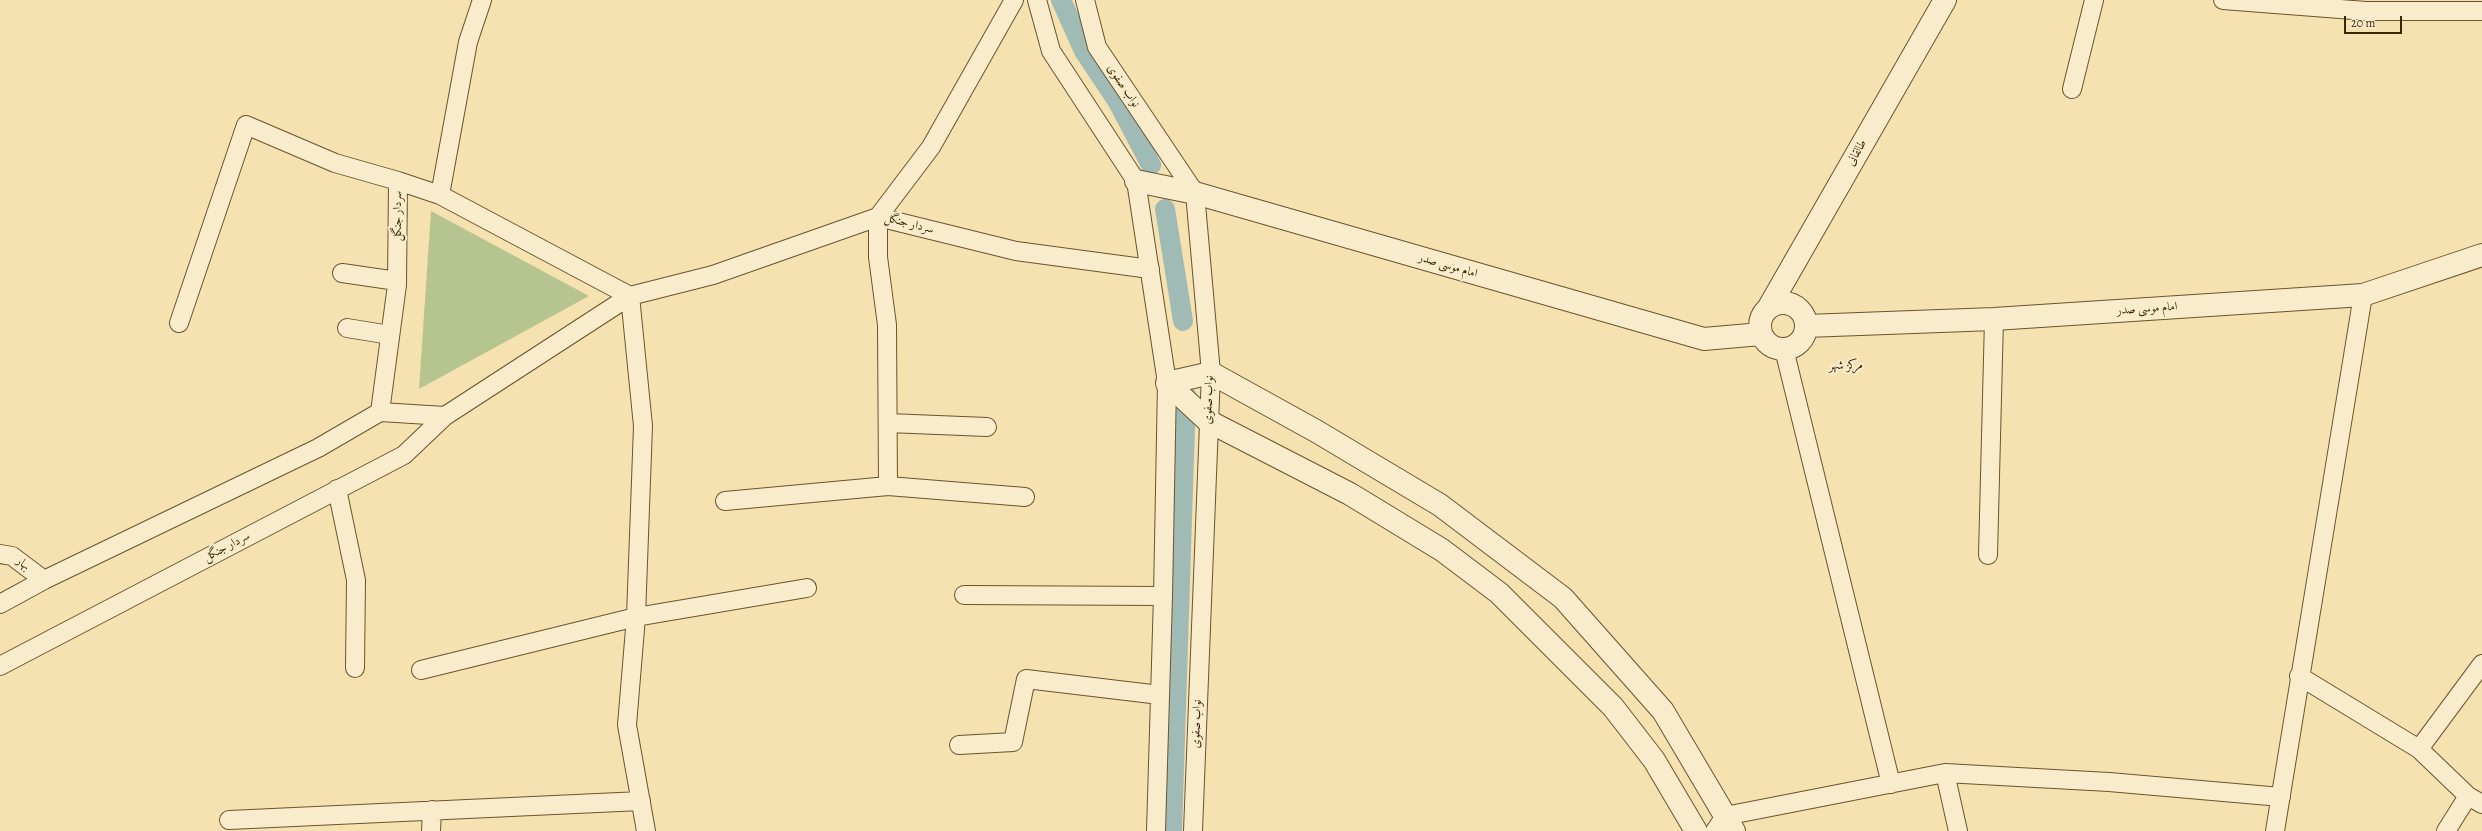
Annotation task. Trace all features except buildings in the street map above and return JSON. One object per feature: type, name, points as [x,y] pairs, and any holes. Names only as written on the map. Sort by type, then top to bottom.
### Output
[{"type":"street","points":[[440,195],[468,42],[482,0]]},
{"type":"street","points":[[888,486],[887,325],[878,257],[878,217],[931,146],[1014,0]]},
{"type":"street","points":[[1037,0],[1051,51],[1136,181],[1150,270],[1166,383],[1163,596],[1156,831]]},
{"type":"street","name":"نواب صفوی","points":[[1085,0],[1097,47],[1195,193],[1210,373],[1193,831]]},
{"type":"street","name":"طالقانی","points":[[1769,307],[1945,0]]},
{"type":"street","points":[[2072,90],[2094,0]]},
{"type":"street","points":[[2223,0],[2366,11],[2482,11]]},
{"type":"street","points":[[179,323],[246,125],[335,163],[398,182]]},
{"type":"street","name":"امام موسی صدر","points":[[1136,181],[1195,193],[1704,340],[1761,334]]},
{"type":"street","name":"سردار جنگل","points":[[380,412],[397,280],[398,182],[440,195],[630,296]]},
{"type":"street","name":"سردار جنگل","points":[[0,666],[336,489],[404,455],[445,416],[630,296],[713,275],[878,217],[1016,251],[1150,270]]},
{"type":"street","name":"امام موسی صدر","points":[[1806,326],[1994,319],[2363,295],[2482,255]]},
{"type":"street","points":[[342,273],[397,280]]},
{"type":"street","points":[[2275,831],[2299,676],[2363,295]]},
{"type":"street","points":[[630,296],[643,426],[636,617],[627,725],[646,831]]},
{"type":"street","points":[[1775,303],[1790,303],[1802,312],[1806,326],[1802,339],[1790,348],[1784,349],[1770,345],[1761,334],[1761,316],[1775,303]]},
{"type":"street","points":[[1988,555],[1994,319]]},
{"type":"street","points":[[347,328],[390,335]]},
{"type":"street","points":[[1784,349],[1891,784]]},
{"type":"street","points":[[1166,383],[1210,373],[1316,431],[1440,505],[1563,598],[1663,711],[1725,826],[1891,784],[1945,773],[2109,782],[2281,797]]},
{"type":"street","points":[[1166,383],[1208,421],[1350,494],[1442,550],[1499,593],[1612,707],[1654,760],[1696,831]]},
{"type":"street","points":[[0,604],[44,580],[318,448],[380,412],[445,416]]},
{"type":"street","points":[[888,423],[987,427]]},
{"type":"street","points":[[725,501],[888,486],[1025,497]]},
{"type":"street","points":[[336,489],[356,580],[355,668]]},
{"type":"street","name":"بهار","points":[[0,554],[12,556],[44,580]]},
{"type":"street","points":[[421,670],[636,617],[807,588]]},
{"type":"street","points":[[964,596],[1163,596]]},
{"type":"street","points":[[2419,749],[2482,664]]},
{"type":"street","points":[[2299,676],[2419,749],[2475,800],[2446,831]]},
{"type":"street","points":[[959,745],[1013,742],[1026,680],[1160,695]]},
{"type":"street","points":[[1945,773],[1958,831]]},
{"type":"street","points":[[230,820],[641,801]]},
{"type":"street","points":[[431,831],[432,810]]},
{"type":"green space","points":[[431,211],[589,296],[419,389]]},
{"type":"waterway","points":[[1061,0],[1084,51],[1118,102],[1151,165]]},
{"type":"waterway","points":[[1165,209],[1183,321]]},
{"type":"waterway","points":[[1172,831],[1186,395]]},
{"type":"district","name":"مرکز شهر","points":[[1846,366]]}]
